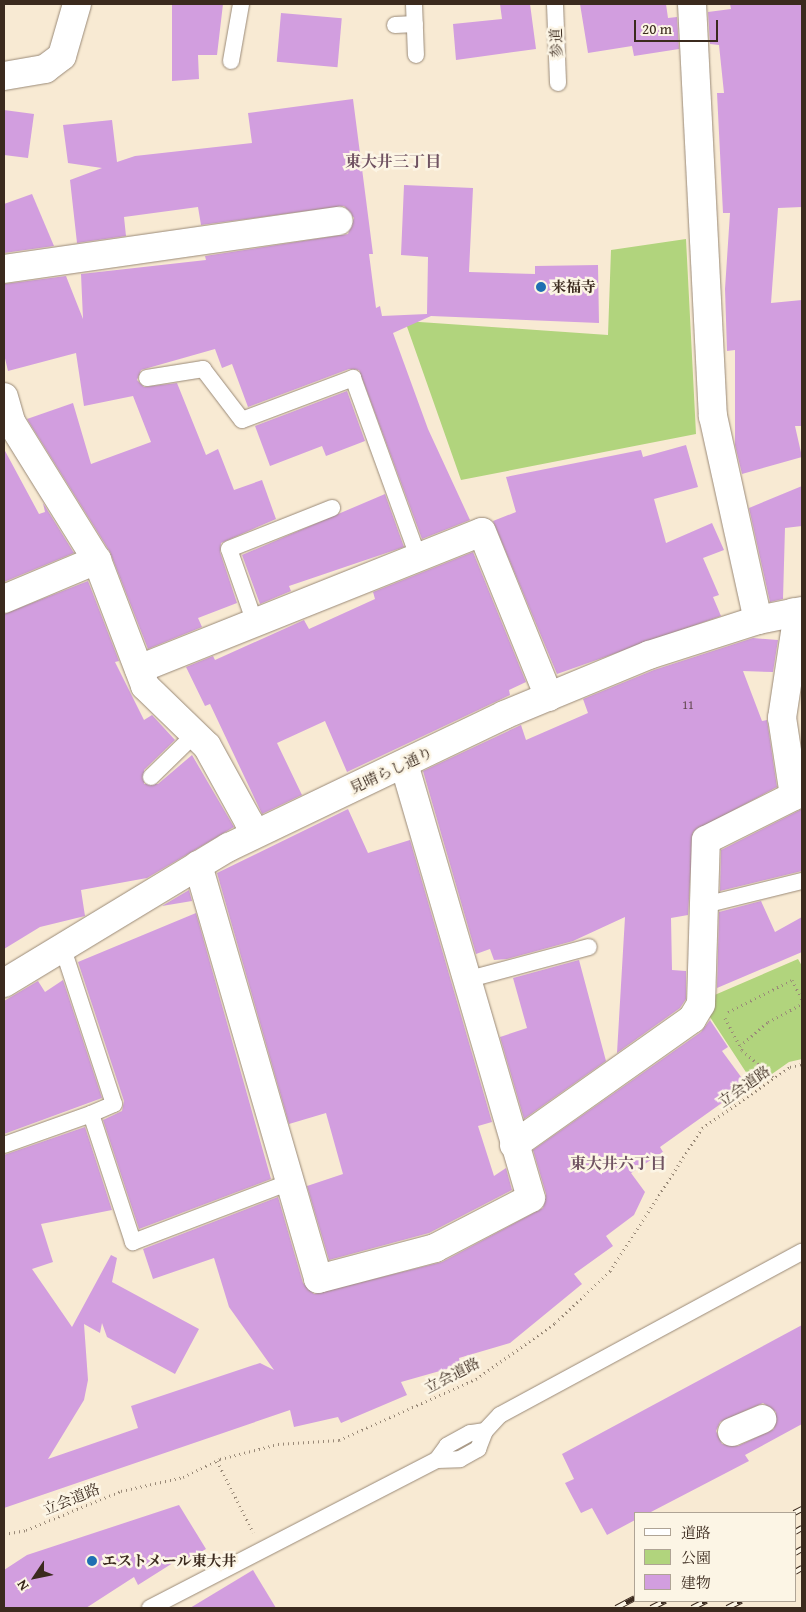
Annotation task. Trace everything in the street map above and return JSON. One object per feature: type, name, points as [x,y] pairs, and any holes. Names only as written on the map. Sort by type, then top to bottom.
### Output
[{"type":"street","points":[[4,76],[45,69],[62,56],[77,4]]},
{"type":"street","points":[[692,4],[713,416],[758,620]]},
{"type":"street","points":[[4,269],[339,221]]},
{"type":"street","points":[[4,397],[11,422],[97,560],[144,686],[207,746],[252,835]]},
{"type":"street","points":[[139,669],[482,532],[549,697]]},
{"type":"street","points":[[4,599],[97,560]]},
{"type":"street","points":[[514,1145],[692,1019],[701,1004],[706,840],[794,796],[782,718],[798,612]]},
{"type":"street","name":"見晴らし通り","points":[[4,983],[198,865],[252,835],[549,697],[649,655],[758,620],[798,612]]},
{"type":"street","points":[[198,865],[293,1181],[318,1279],[435,1248],[531,1198],[404,764]]},
{"type":"street","points":[[732,1432],[762,1419]]},
{"type":"lane","points":[[231,62],[241,4]]},
{"type":"lane","points":[[414,4],[416,55]]},
{"type":"lane","name":"参道","points":[[555,4],[558,83]]},
{"type":"lane","points":[[395,25],[415,24]]},
{"type":"lane","points":[[147,378],[202,369],[242,420],[353,378],[418,557]]},
{"type":"lane","points":[[255,623],[229,549],[332,508]]},
{"type":"lane","points":[[151,777],[194,734]]},
{"type":"lane","points":[[704,905],[802,881]]},
{"type":"lane","points":[[466,980],[589,947]]},
{"type":"lane","points":[[4,1145],[114,1104],[62,949]]},
{"type":"lane","points":[[91,1114],[133,1242],[293,1181]]},
{"type":"lane","points":[[150,1608],[437,1460],[460,1459],[478,1449],[485,1431],[500,1416],[802,1252]]},
{"type":"path","points":[[774,1078],[740,1046],[722,1015],[792,980],[802,1000]]},
{"type":"path","points":[[740,1046],[768,1022],[802,1004]]},
{"type":"path","name":"立会道路","points":[[4,1534],[26,1530],[121,1491],[183,1477],[217,1461],[278,1444],[338,1440],[476,1379],[554,1322],[610,1270],[702,1128],[774,1078],[802,1064]]},
{"type":"path","points":[[217,1461],[262,1550]]},
{"type":"green space","points":[[686,239],[696,434],[461,480],[405,321],[608,335],[611,250]]},
{"type":"green space","points":[[798,959],[802,966],[802,1059],[789,1062],[755,1086],[708,1014],[710,997]]},
{"type":"building","points":[[172,4],[223,4],[217,55],[198,55],[199,79],[172,81]]},
{"type":"building","points":[[500,4],[530,4],[536,49],[456,60],[453,24],[502,19]]},
{"type":"building","points":[[580,4],[666,4],[668,18],[677,17],[679,49],[634,56],[632,46],[588,53]]},
{"type":"building","points":[[730,4],[802,4],[802,207],[778,208],[771,303],[802,300],[802,426],[795,426],[802,457],[742,474],[735,445],[735,350],[727,351],[725,289],[730,213],[723,213],[717,93],[724,93],[719,45],[710,44],[708,12],[731,9]]},
{"type":"building","points":[[281,13],[342,18],[337,67],[277,62]]},
{"type":"building","points":[[353,99],[373,254],[369,254],[376,308],[380,306],[382,316],[427,314],[428,257],[401,255],[404,185],[473,188],[469,272],[535,274],[535,266],[598,265],[599,323],[431,316],[393,333],[428,429],[470,520],[422,539],[359,370],[349,369],[248,407],[232,364],[222,368],[215,349],[141,370],[137,380],[144,387],[177,383],[206,455],[218,449],[234,490],[262,480],[276,519],[221,543],[220,552],[237,603],[198,618],[202,627],[148,649],[110,552],[27,419],[73,403],[91,464],[151,442],[133,396],[84,406],[76,353],[8,371],[4,354],[4,284],[66,276],[83,319],[81,274],[206,260],[205,256],[348,234],[354,218],[344,206],[201,225],[198,207],[124,217],[126,236],[77,243],[70,180],[102,168],[68,163],[63,125],[112,120],[117,162],[135,156],[252,143],[248,113]]},
{"type":"building","points":[[4,110],[34,114],[28,158],[4,155]]},
{"type":"building","points":[[32,194],[54,246],[4,253],[4,204]]},
{"type":"building","points":[[347,391],[365,441],[326,456],[322,446],[270,466],[255,426]]},
{"type":"building","points":[[686,445],[698,487],[654,499],[666,543],[712,523],[724,550],[703,558],[719,595],[713,597],[721,616],[557,674],[493,521],[516,512],[506,477],[641,450],[643,457]]},
{"type":"building","points":[[4,449],[39,514],[45,512],[43,503],[74,553],[4,582]]},
{"type":"building","points":[[802,486],[802,526],[785,528],[783,599],[770,602],[749,508]]},
{"type":"building","points":[[385,494],[404,547],[289,586],[291,591],[260,604],[242,555]]},
{"type":"building","points":[[473,552],[526,682],[509,690],[510,695],[347,772],[325,721],[277,743],[302,795],[262,814],[210,704],[205,706],[186,667],[213,656],[215,660],[304,620],[309,629],[375,599],[373,592]]},
{"type":"building","points":[[88,581],[119,661],[115,662],[144,720],[152,715],[175,740],[144,770],[144,784],[158,784],[192,755],[234,827],[147,878],[81,890],[85,916],[40,927],[4,949],[4,614]]},
{"type":"building","points":[[753,638],[778,640],[773,672],[743,671],[762,721],[767,720],[777,787],[693,832],[688,915],[671,918],[672,970],[686,971],[686,999],[680,1008],[617,1053],[625,917],[573,941],[507,959],[494,960],[490,949],[476,954],[423,771],[521,725],[526,740],[588,713],[583,699],[654,670]]},
{"type":"building","points":[[348,809],[368,853],[410,840],[492,1122],[478,1126],[494,1176],[506,1168],[512,1190],[429,1233],[329,1260],[307,1186],[343,1174],[326,1113],[289,1124],[217,873]]},
{"type":"building","points":[[802,809],[802,871],[720,891],[721,850]]},
{"type":"building","points":[[189,890],[192,901],[162,906]]},
{"type":"building","points":[[761,901],[775,932],[802,917],[802,952],[717,988],[719,912]]},
{"type":"building","points":[[196,913],[271,1179],[139,1229],[103,1120],[122,1111],[124,1101],[78,962]]},
{"type":"building","points":[[579,960],[606,1061],[524,1119],[500,1037],[527,1028],[513,978]]},
{"type":"building","points":[[63,980],[102,1098],[4,1134],[4,1001],[38,981],[45,992]]},
{"type":"building","points":[[710,1020],[728,1047],[722,1051],[747,1085],[660,1147],[663,1152],[631,1173],[645,1192],[634,1215],[606,1236],[613,1246],[574,1274],[582,1284],[510,1343],[459,1358],[461,1365],[401,1382],[407,1395],[341,1423],[338,1417],[294,1427],[290,1410],[4,1508],[4,1155],[85,1127],[112,1210],[41,1224],[53,1262],[32,1269],[72,1327],[111,1255],[117,1258],[112,1282],[199,1329],[175,1374],[107,1337],[102,1323],[100,1333],[84,1324],[88,1380],[84,1400],[48,1459],[138,1428],[131,1406],[260,1363],[274,1370],[229,1307],[214,1258],[153,1279],[143,1249],[278,1197],[303,1283],[314,1294],[442,1262],[543,1208],[546,1194],[533,1150],[701,1032]]},
{"type":"building","points":[[802,1325],[802,1424],[745,1455],[749,1461],[651,1512],[634,1512],[634,1521],[607,1535],[592,1508],[581,1513],[565,1483],[574,1479],[562,1454]],"holes":[[[763,1403],[776,1412],[774,1429],[738,1446],[722,1444],[716,1431],[720,1422]]]},
{"type":"building","name":"エストメール東大井","points":[[179,1505],[206,1549],[179,1565],[176,1561],[138,1585],[134,1577],[86,1608],[4,1608],[4,1570],[27,1555]]},
{"type":"building","points":[[253,1570],[276,1608],[190,1608]]},
{"type":"railway","points":[[796,1512],[802,1509]]},
{"type":"railway","points":[[796,1531],[802,1528]]},
{"type":"railway","points":[[796,1552],[802,1549]]},
{"type":"railway","points":[[796,1571],[802,1568]]},
{"type":"railway","points":[[616,1608],[634,1599]]},
{"type":"railway","points":[[651,1608],[663,1602]]},
{"type":"railway","points":[[692,1608],[704,1602]]},
{"type":"railway","points":[[727,1608],[739,1602]]},
{"type":"place","name":"来福寺","points":[[541,287]]},
{"type":"place","name":"エストメール東大井","points":[[92,1561]]},
{"type":"district","name":"東大井三丁目","points":[[393,161]]},
{"type":"district","name":"東大井六丁目","points":[[618,1163]]}]
